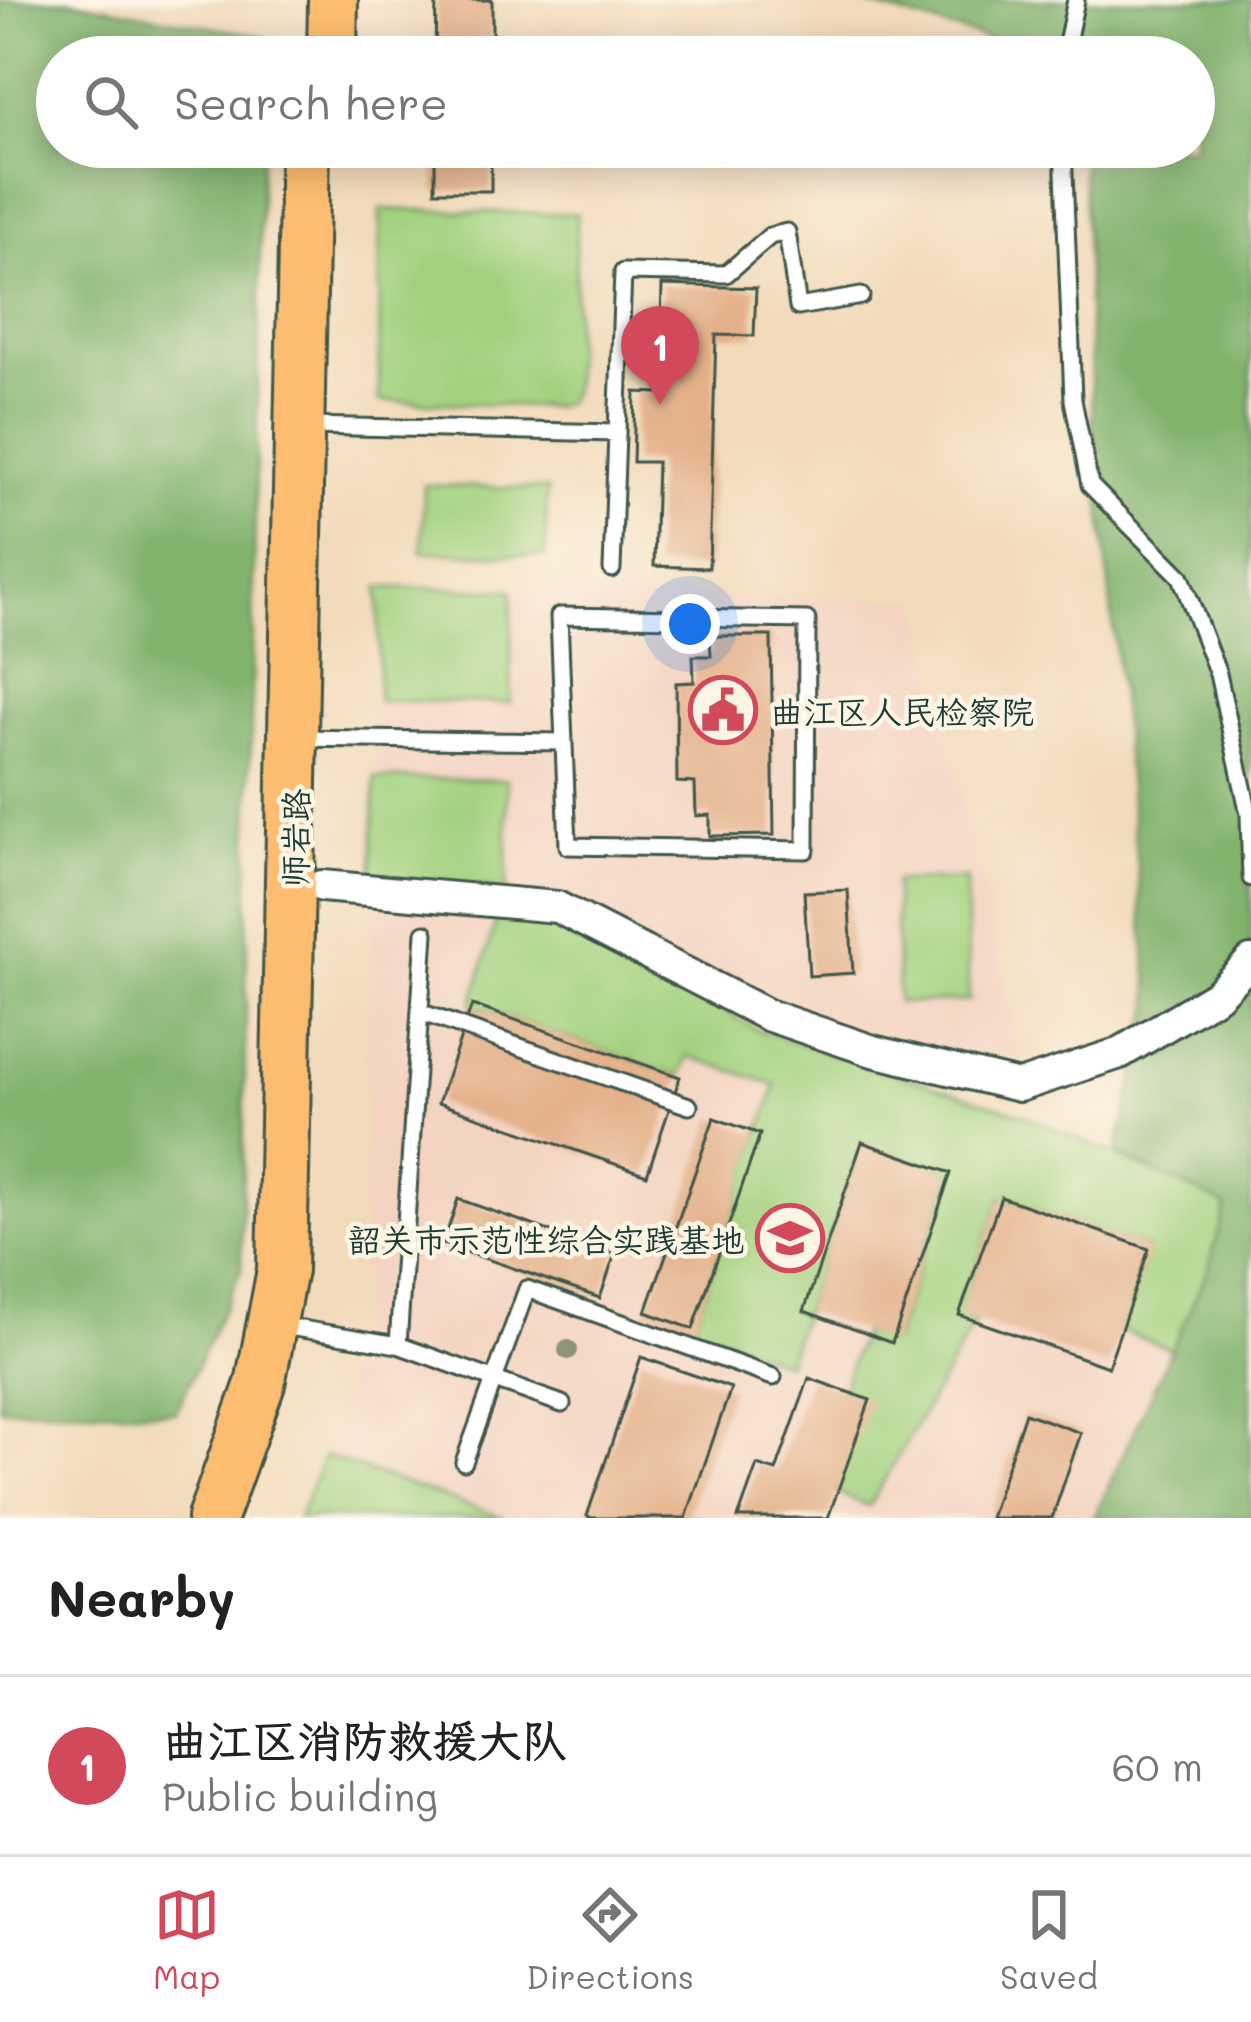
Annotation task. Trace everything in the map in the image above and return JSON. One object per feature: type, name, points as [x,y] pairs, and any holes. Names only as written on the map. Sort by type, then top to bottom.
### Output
[{"type":"main road","points":[[306,36],[307,0]]},
{"type":"main road","points":[[332,36],[333,0]]},
{"type":"main road","name":"师岩路","points":[[306,168],[314,426]]},
{"type":"main road","name":"师岩路","points":[[212,1518],[287,1327],[286,1211],[309,738],[314,426],[330,168]]},
{"type":"main road","name":"师岩路","points":[[244,1518],[271,1452],[287,1327],[315,1214],[322,886],[309,738]]},
{"type":"street","points":[[322,886],[557,907],[788,1023],[873,1052],[1019,1085],[1120,1053],[1217,994],[1251,961]]},
{"type":"lane","points":[[1068,36],[1076,0]]},
{"type":"lane","points":[[1064,168],[1073,400],[1090,485],[1181,577],[1218,674],[1249,814],[1251,878]]},
{"type":"lane","points":[[612,569],[622,272],[726,274],[770,236],[787,232],[798,307],[861,296]]},
{"type":"lane","points":[[314,426],[617,434]]},
{"type":"lane","points":[[559,616],[807,620],[806,850],[568,846],[564,742],[559,616]]},
{"type":"lane","points":[[309,738],[564,742]]},
{"type":"lane","points":[[398,1345],[424,933]]},
{"type":"lane","points":[[420,1012],[689,1106]]},
{"type":"lane","points":[[464,1462],[526,1289],[773,1376]]},
{"type":"lane","points":[[287,1327],[398,1345],[562,1404]]},
{"type":"shaded area","points":[[379,587],[917,600],[1022,1059],[984,1057],[818,1017],[743,987],[372,880]]},
{"type":"shaded area","name":"韶关市示范性综合实践基地","points":[[371,905],[543,917],[565,924],[758,1030],[865,1068],[969,1095],[1117,1153],[1208,1270],[1094,1518],[298,1518],[335,1429],[361,1307]]},
{"type":"green space","points":[[0,0],[68,0],[259,36],[36,36],[36,168],[262,168],[241,1271],[176,1412],[0,1408]]},
{"type":"green space","points":[[851,0],[1251,0],[1251,1518],[1094,1518],[1208,1270],[1226,1206],[1117,1153],[1151,1005],[1093,427],[1083,168],[1215,168],[1215,36],[977,36]]},
{"type":"green space","points":[[380,209],[577,214],[573,388],[567,401],[554,407],[379,401]]},
{"type":"green space","points":[[424,485],[547,489],[545,556],[422,552]]},
{"type":"green space","points":[[379,587],[512,590],[511,703],[378,701]]},
{"type":"green space","points":[[375,778],[507,780],[507,889],[372,880]]},
{"type":"green space","points":[[966,879],[969,1001],[898,1003],[895,881]]},
{"type":"green space","points":[[498,913],[565,924],[758,1030],[1022,1114],[1227,1205],[1208,1270],[1172,1350],[1120,1330],[1148,1249],[1001,1197],[960,1314],[976,1321],[869,1506],[837,1493],[842,1390],[862,1332],[893,1342],[951,1174],[862,1143],[786,1363],[693,1329],[776,1085],[688,1056],[680,1077],[472,1005]]},
{"type":"green space","points":[[324,1456],[505,1518],[298,1518]]},
{"type":"building","points":[[436,0],[492,0],[492,36],[435,36]]},
{"type":"building","points":[[435,168],[491,168],[491,191],[435,191]]},
{"type":"building","points":[[662,285],[756,288],[754,336],[716,335],[709,568],[654,566],[657,462],[633,462],[635,392],[659,393]]},
{"type":"building","name":"曲江区人民检察院","points":[[710,636],[771,636],[774,835],[710,836],[710,815],[696,816],[695,783],[677,782],[676,683],[694,682],[693,656],[711,656]]},
{"type":"building","points":[[848,890],[853,973],[809,976],[804,892]]},
{"type":"building","points":[[472,1005],[680,1077],[647,1175],[438,1103]]},
{"type":"building","points":[[714,1118],[760,1134],[693,1329],[646,1312]]},
{"type":"building","points":[[862,1142],[951,1173],[892,1343],[804,1311]]},
{"type":"building","points":[[1001,1197],[1149,1249],[1108,1367],[959,1315]]},
{"type":"building","points":[[458,1199],[615,1254],[600,1298],[443,1244]]},
{"type":"building","points":[[641,1357],[731,1388],[686,1518],[592,1518],[587,1516]]},
{"type":"building","points":[[809,1378],[870,1400],[828,1518],[738,1518],[757,1465],[776,1471]]},
{"type":"building","points":[[1025,1413],[1081,1433],[1052,1518],[990,1518]]},
{"type":"place","name":"曲江区消防救援大队","points":[[660,405]]},
{"type":"place","name":"曲江区人民检察院","points":[[723,710]]},
{"type":"place","name":"韶关市示范性综合实践基地","points":[[790,1238]]}]
